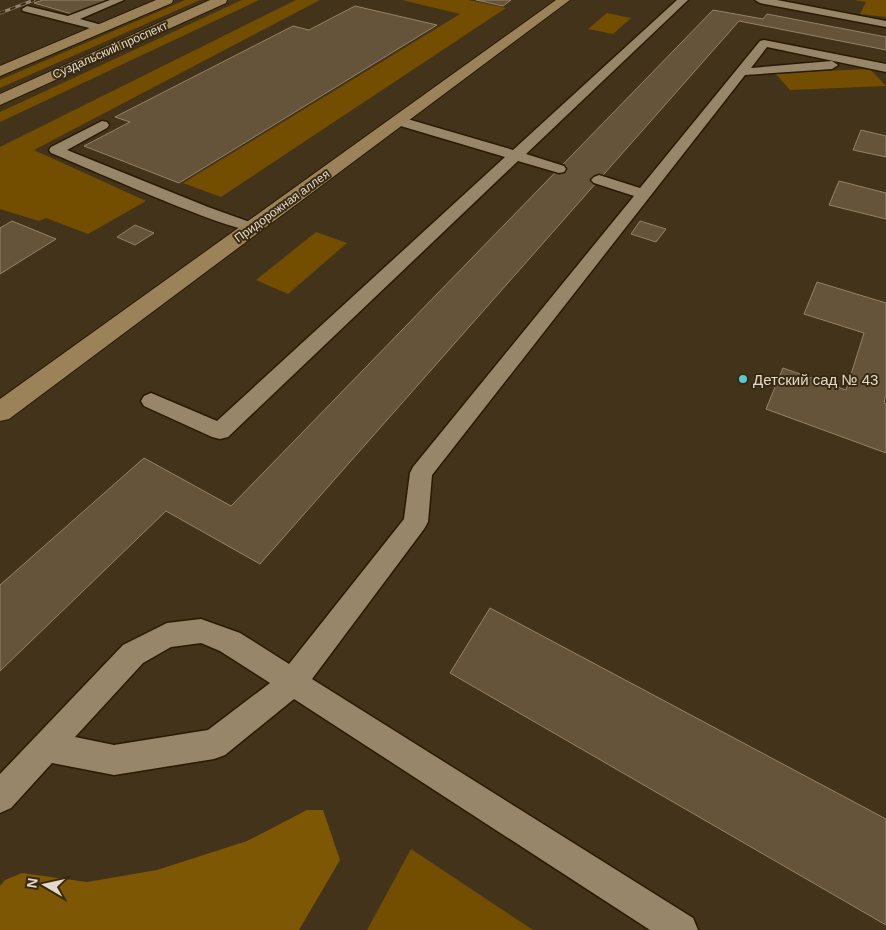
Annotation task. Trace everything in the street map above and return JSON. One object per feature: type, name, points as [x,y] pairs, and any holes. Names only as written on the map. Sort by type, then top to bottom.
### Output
[{"type":"street","name":"Суздальский проспект","points":[[0,71],[167,0]]},
{"type":"street","name":"Суздальский проспект","points":[[0,100],[221,0]]},
{"type":"street","name":"Придорожная аллея","points":[[4,405],[252,228],[564,0]]},
{"type":"lane","points":[[69,20],[118,0]]},
{"type":"lane","points":[[152,401],[220,431],[683,0]]},
{"type":"lane","points":[[760,0],[886,24]]},
{"type":"lane","points":[[28,9],[101,28]]},
{"type":"lane","points":[[48,747],[114,760],[214,744],[292,683],[416,522],[421,473],[764,43],[886,68]]},
{"type":"lane","points":[[741,72],[861,63]]},
{"type":"lane","points":[[399,121],[559,168]]},
{"type":"lane","points":[[102,125],[56,150],[252,228]]},
{"type":"lane","points":[[599,180],[644,194]]},
{"type":"lane","points":[[0,798],[133,654],[167,635],[200,631],[230,642],[681,930]]},
{"type":"shaded area","points":[[185,0],[200,0],[0,88],[0,80]]},
{"type":"shaded area","points":[[242,0],[259,0],[0,122],[0,112]]},
{"type":"shaded area","points":[[296,0],[320,0],[34,150],[146,201],[88,234],[46,218],[39,221],[0,209],[0,147]]},
{"type":"shaded area","points":[[402,0],[468,0],[506,8],[221,197],[183,183],[460,14]]},
{"type":"shaded area","points":[[854,0],[886,0],[886,17],[860,14],[866,2]]},
{"type":"shaded area","points":[[607,13],[631,18],[613,34],[588,29]]},
{"type":"shaded area","points":[[870,69],[886,86],[790,90],[775,73]]},
{"type":"shaded area","points":[[316,232],[347,243],[288,294],[256,280]]},
{"type":"shaded area","points":[[307,810],[323,810],[340,860],[299,930],[0,930],[0,886],[5,880],[22,873],[87,882],[157,870],[247,841]]},
{"type":"shaded area","points":[[411,849],[533,930],[367,930]]},
{"type":"building","points":[[43,0],[109,0],[72,14],[34,3]]},
{"type":"building","points":[[476,0],[511,0],[503,6]]},
{"type":"building","points":[[355,6],[437,25],[179,183],[84,146],[130,122],[115,117],[293,26],[309,30]]},
{"type":"building","points":[[713,10],[763,19],[767,14],[886,37],[886,50],[739,21],[260,564],[166,511],[0,671],[0,585],[144,458],[231,506]]},
{"type":"building","points":[[861,130],[886,136],[886,157],[853,150]]},
{"type":"building","points":[[839,181],[886,193],[886,219],[829,205]]},
{"type":"building","points":[[12,221],[56,239],[0,274],[0,228]]},
{"type":"building","points":[[640,221],[666,229],[656,242],[631,234]]},
{"type":"building","points":[[135,225],[154,233],[135,245],[117,237]]},
{"type":"building","points":[[817,282],[886,303],[886,394],[884,403],[886,404],[886,453],[766,409],[783,368],[846,390],[864,333],[804,314]]},
{"type":"building","points":[[490,608],[886,819],[886,925],[450,673]]},
{"type":"railway","points":[[0,13],[34,0]]},
{"type":"place","name":"Детский сад № 43","points":[[743,379]]}]
